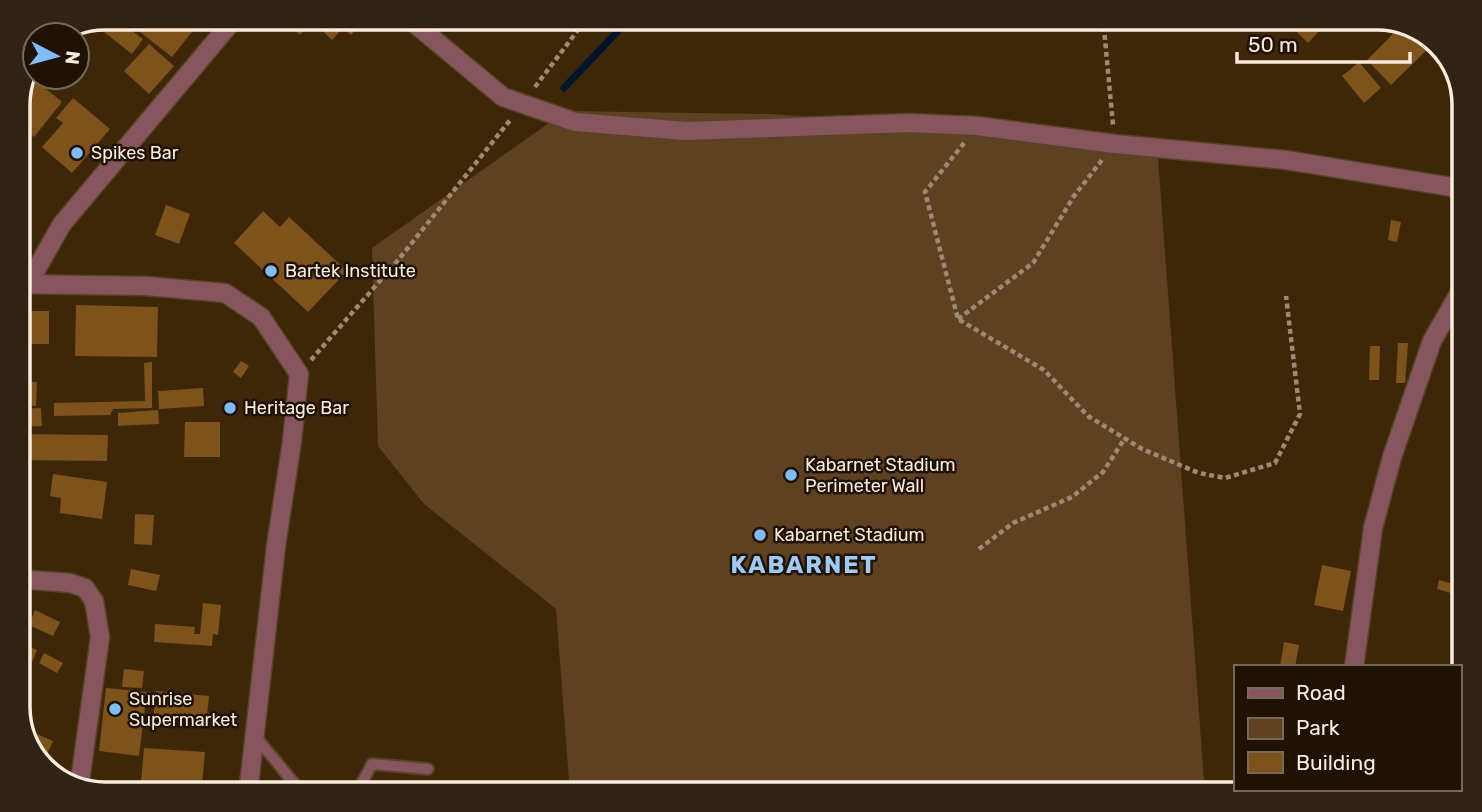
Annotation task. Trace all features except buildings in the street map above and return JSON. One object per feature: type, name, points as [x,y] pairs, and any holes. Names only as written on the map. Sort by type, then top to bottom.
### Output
[{"type":"street","points":[[30,273],[62,224],[225,30]]},
{"type":"street","points":[[422,30],[503,97],[575,121],[686,131],[910,123],[978,126],[1115,144],[1286,160],[1452,187]]},
{"type":"street","points":[[30,284],[146,286],[225,293],[261,317],[299,374],[249,782]]},
{"type":"street","points":[[1354,665],[1373,528],[1392,457],[1432,341],[1452,306]]},
{"type":"street","points":[[30,580],[70,583],[85,588],[94,601],[100,637],[80,778]]},
{"type":"lane","points":[[255,736],[293,782]]},
{"type":"lane","points":[[362,782],[372,764],[428,769]]},
{"type":"path","points":[[299,374],[399,259],[578,30]]},
{"type":"path","points":[[958,319],[1033,263],[1074,196],[1115,144],[1104,30]]},
{"type":"path","points":[[978,126],[925,192],[958,319],[1044,370],[1088,416],[1142,449],[1199,473],[1225,478],[1275,463],[1300,414],[1286,296]]},
{"type":"path","points":[[979,549],[1013,523],[1072,497],[1103,472],[1125,438]]},
{"type":"green space","name":"Kabarnet Stadium Perimeter Wall","points":[[566,111],[771,114],[1157,144],[1204,782],[569,782],[556,609],[424,504],[378,446],[372,248]]},
{"type":"waterway","points":[[564,88],[619,30]]},
{"type":"place","name":"Spikes Bar","points":[[77,153]]},
{"type":"place","name":"Bartek Institute","points":[[271,271]]},
{"type":"place","name":"Heritage Bar","points":[[230,408]]},
{"type":"place","name":"Kabarnet Stadium Perimeter Wall","points":[[791,475]]},
{"type":"place","name":"Kabarnet Stadium","points":[[760,535]]},
{"type":"place","name":"Sunrise Supermarket","points":[[115,709]]},
{"type":"district","name":"KABARNET","points":[[804,565]]}]
